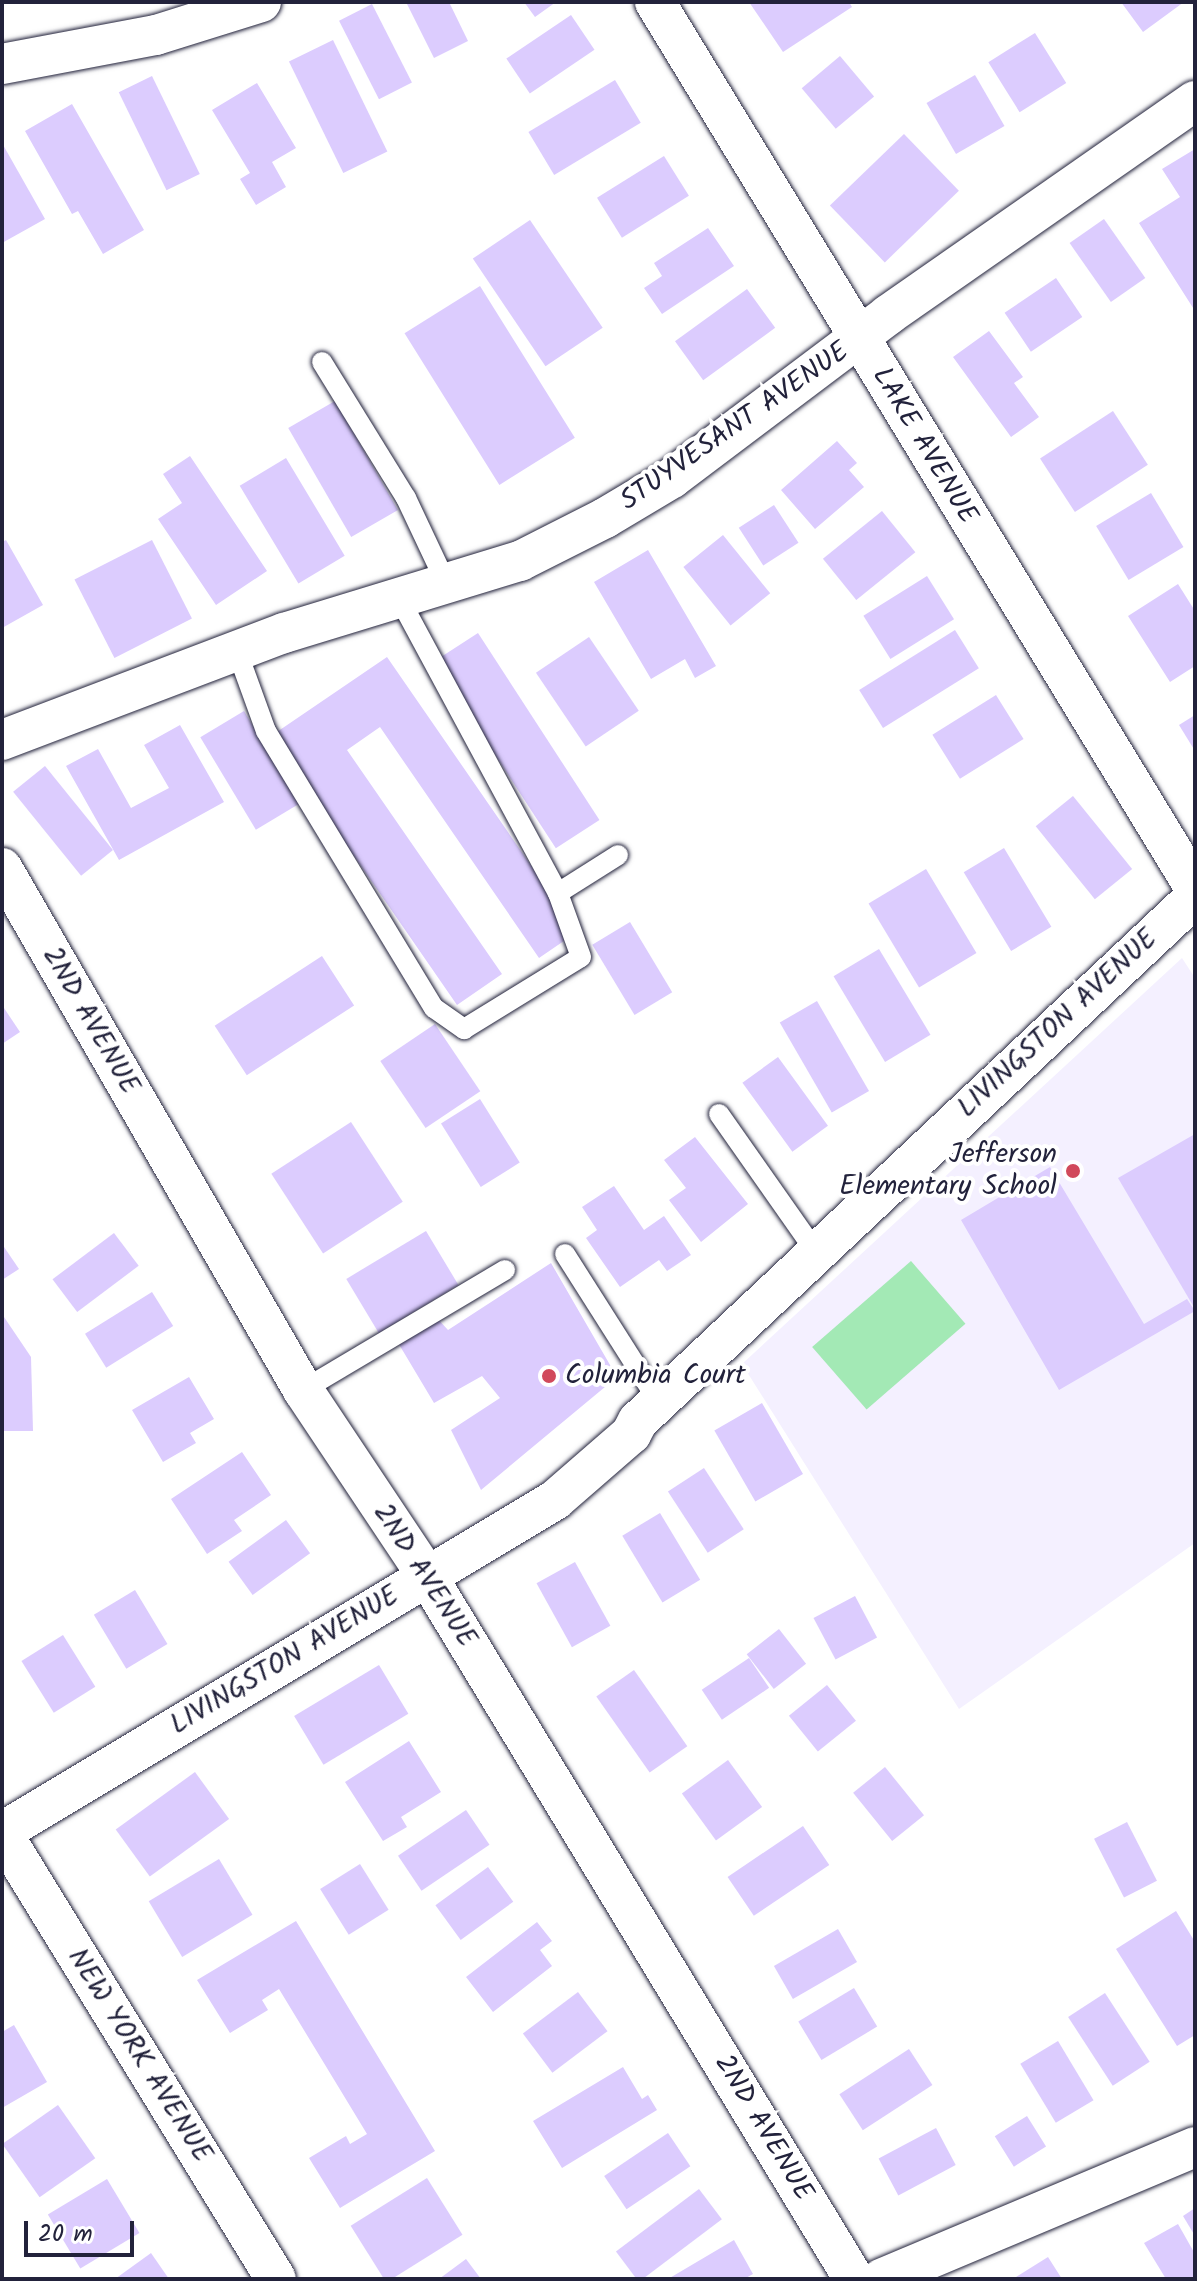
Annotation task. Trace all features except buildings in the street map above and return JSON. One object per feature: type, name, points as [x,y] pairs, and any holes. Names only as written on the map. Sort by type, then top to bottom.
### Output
[{"type":"street","points":[[2,64],[156,35],[261,2]]},
{"type":"street","name":"LAKE AVENUE","points":[[655,2],[1195,888]]},
{"type":"street","name":"STUYVESANT AVENUE","points":[[2,740],[237,651],[520,561],[605,518],[672,478],[861,338],[1195,101]]},
{"type":"street","name":"2ND AVENUE","points":[[2,868],[303,1390],[427,1576],[854,2279]]},
{"type":"street","name":"LIVINGSTON AVENUE","points":[[2,1832],[555,1500],[631,1434],[659,1402],[816,1252],[1195,897]]},
{"type":"street","name":"NEW YORK AVENUE","points":[[2,1832],[276,2279]]},
{"type":"street","points":[[881,2279],[1195,2147]]},
{"type":"lane","points":[[322,362],[406,498],[446,583]]},
{"type":"lane","points":[[237,651],[266,731],[434,1008],[464,1029],[581,957],[558,893],[399,598]]},
{"type":"lane","points":[[558,893],[618,855]]},
{"type":"lane","points":[[719,1114],[816,1252]]},
{"type":"lane","points":[[565,1254],[659,1402]]},
{"type":"lane","points":[[303,1390],[505,1270]]},
{"type":"shaded area","name":"Jefferson Elementary School","points":[[1182,958],[1195,978],[1195,1543],[959,1709],[742,1364]]},
{"type":"green space","points":[[911,1261],[965,1324],[867,1410],[812,1347]]},
{"type":"place","name":"Jefferson Elementary School","points":[[1073,1171]]},
{"type":"place","name":"Columbia Court","points":[[549,1376]]}]
